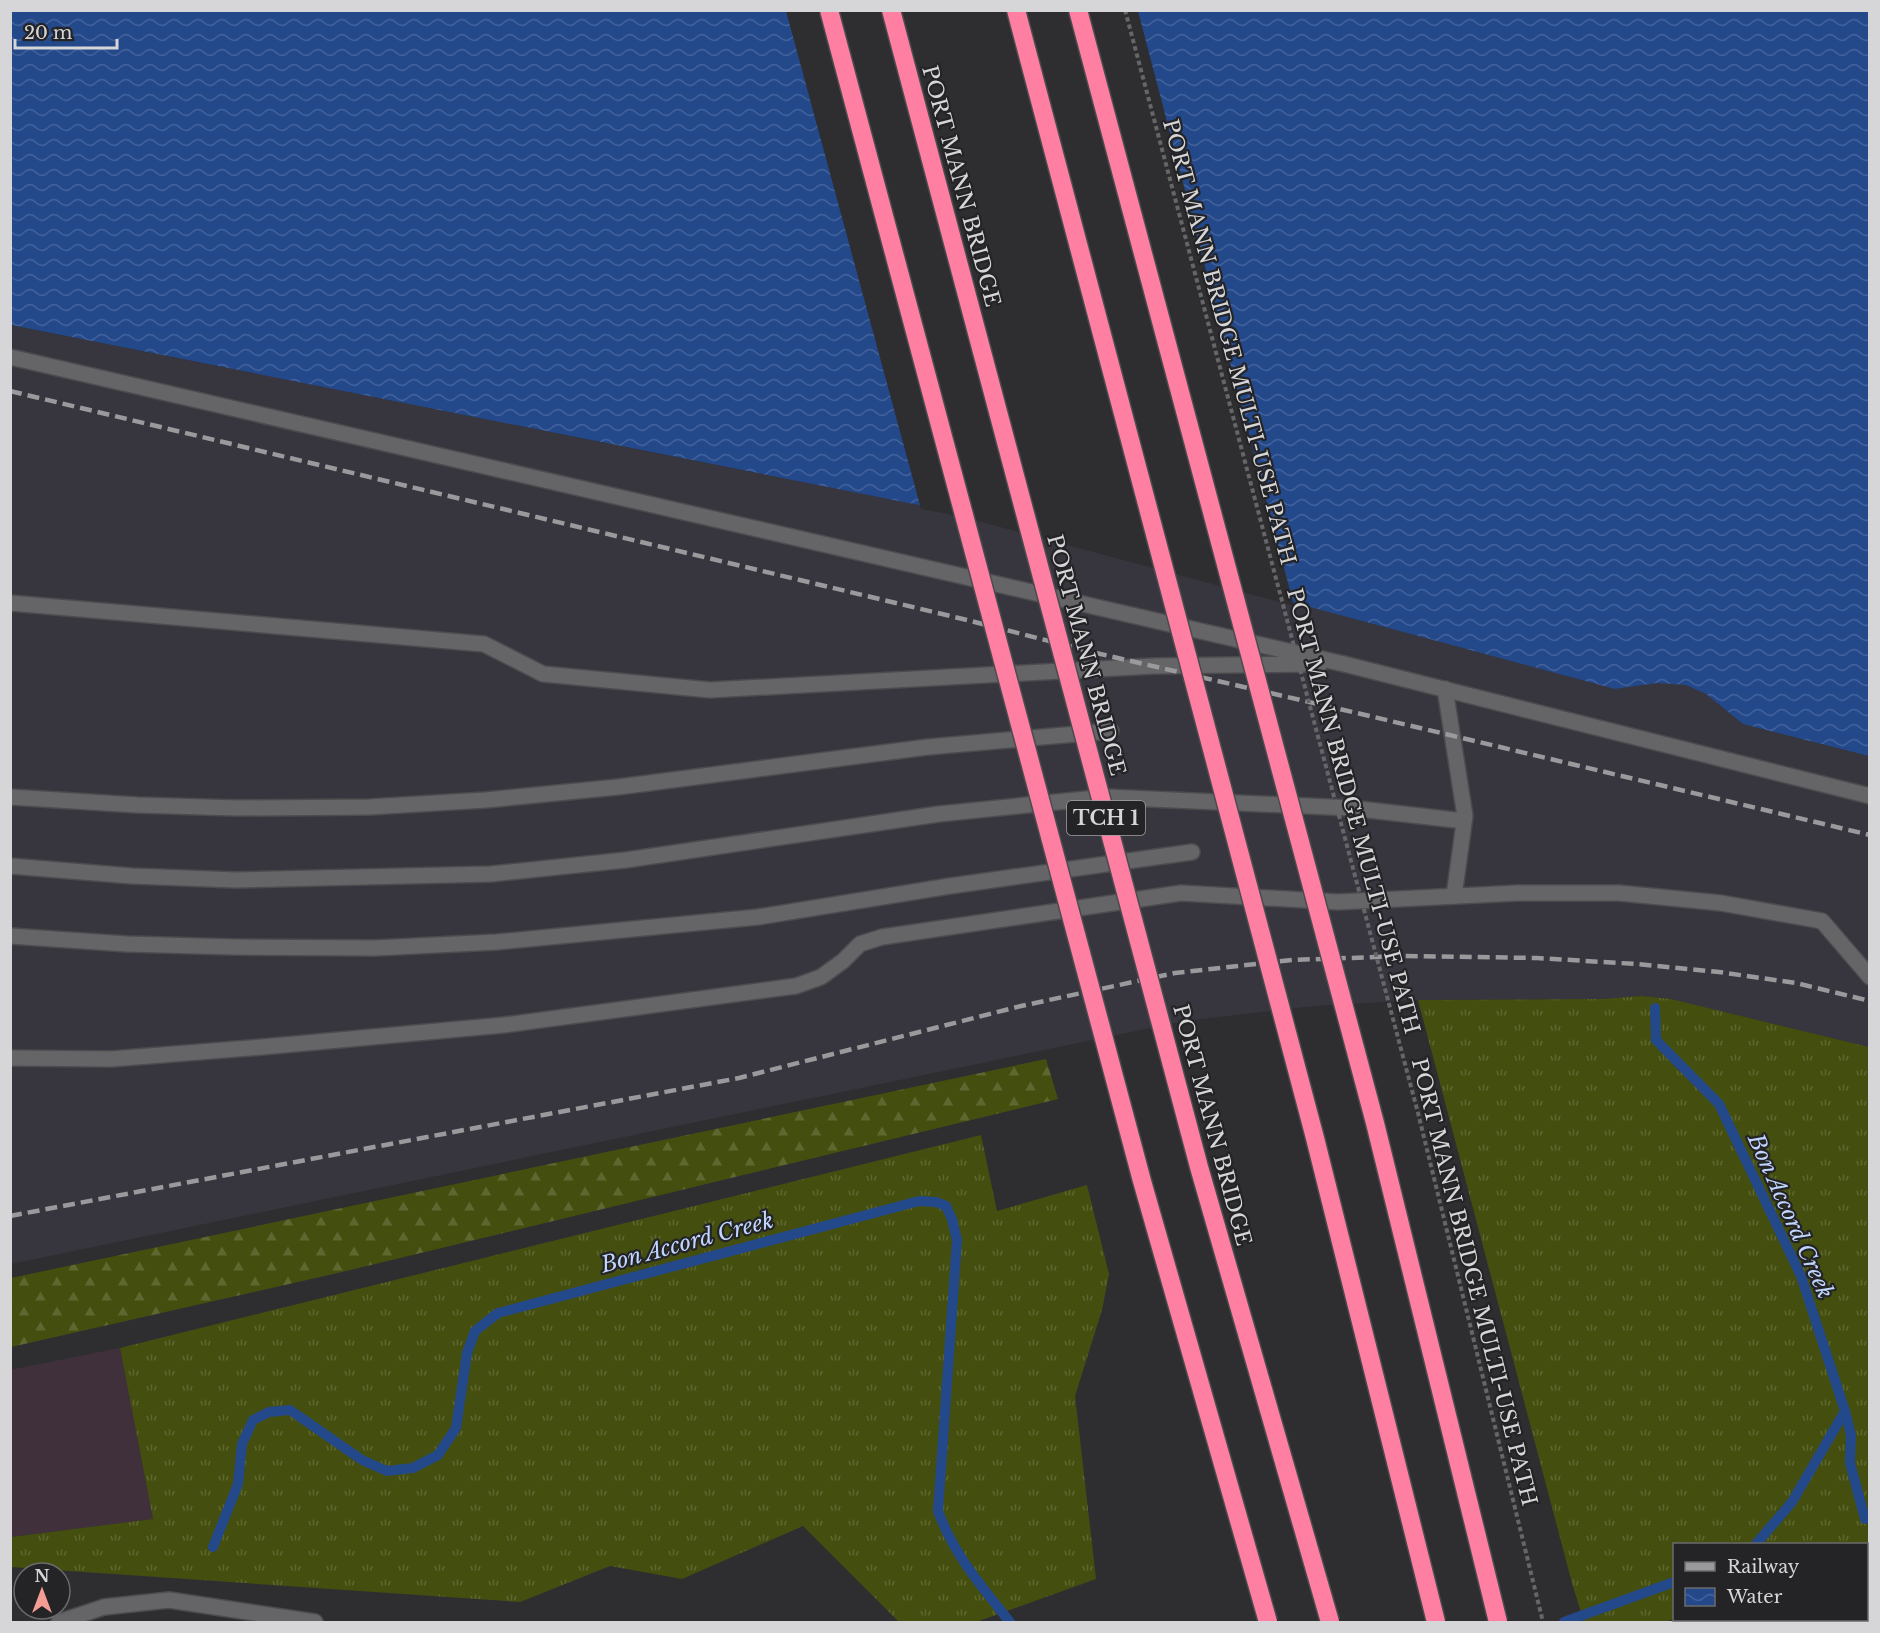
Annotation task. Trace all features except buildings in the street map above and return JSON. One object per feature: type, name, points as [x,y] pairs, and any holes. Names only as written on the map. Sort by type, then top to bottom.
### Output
[{"type":"highway","points":[[829,10],[1142,1181],[1268,1623]]},
{"type":"highway","name":"PORT MANN BRIDGE","points":[[891,10],[1196,1156],[1329,1623]]},
{"type":"highway","points":[[1016,10],[1315,1138],[1436,1623]]},
{"type":"highway","points":[[1078,10],[1375,1123],[1498,1623]]},
{"type":"lane","points":[[10,357],[1344,664],[1869,796]]},
{"type":"lane","points":[[10,603],[484,644],[543,674],[710,690],[1154,666],[1344,664]]},
{"type":"lane","points":[[1445,689],[1464,821],[1454,896]]},
{"type":"lane","points":[[10,797],[137,806],[238,808],[369,807],[486,800],[651,783],[928,747],[1111,731]]},
{"type":"lane","points":[[10,866],[132,876],[236,880],[491,874],[626,860],[939,814],[1106,797],[1350,808],[1464,821]]},
{"type":"lane","points":[[10,936],[127,944],[234,947],[375,948],[497,942],[758,917],[950,886],[1192,852]]},
{"type":"lane","points":[[10,1058],[111,1059],[492,1026],[796,986],[821,977],[843,962],[860,944],[882,937],[1180,893],[1338,902],[1518,892],[1619,892],[1722,903],[1822,921],[1869,977]]},
{"type":"lane","points":[[59,1623],[104,1607],[169,1600],[315,1623]]},
{"type":"path","name":"PORT MANN BRIDGE MULTI-USE PATH","points":[[1125,10],[1418,1113],[1543,1623]]},
{"type":"shaded area","points":[[10,325],[964,514],[1615,689],[1657,683],[1686,685],[1706,694],[1743,724],[1869,756],[1869,1047],[1671,999],[1642,996],[1602,999],[1418,1000],[1313,1006],[1184,1021],[11,1264]]},
{"type":"shaded area","points":[[120,1348],[153,1519],[11,1537],[10,1370]]},
{"type":"green space","points":[[1642,996],[1671,999],[1869,1047],[1869,1553],[1868,1543],[1673,1543],[1673,1619],[1664,1622],[1584,1622],[1418,1000],[1602,999]]},
{"type":"green space","points":[[1046,1059],[1058,1099],[342,1272],[11,1347],[11,1278]]},
{"type":"green space","points":[[981,1135],[997,1211],[1087,1185],[1109,1274],[1102,1310],[1075,1396],[1096,1579],[976,1622],[899,1622],[803,1526],[682,1579],[610,1566],[520,1602],[72,1571],[72,1561],[12,1561],[11,1567],[11,1537],[153,1519],[120,1348]]},
{"type":"green space","points":[[1868,1594],[1869,1622],[1786,1622],[1868,1621]]},
{"type":"water","points":[[10,11],[1869,11],[1869,756],[1743,724],[1706,694],[1686,685],[1657,683],[1615,689],[964,514],[11,325]]},
{"type":"pier","points":[[786,11],[1138,11],[1294,606],[963,517],[921,509]]},
{"type":"waterway","name":"Bon Accord Creek","points":[[1655,1008],[1656,1040],[1719,1104],[1801,1276],[1845,1411],[1792,1502],[1757,1543]]},
{"type":"waterway","name":"Bon Accord Creek","points":[[213,1547],[238,1484],[242,1444],[253,1420],[269,1412],[290,1410],[362,1460],[387,1471],[413,1468],[438,1455],[456,1428],[467,1353],[475,1331],[498,1313],[919,1201],[936,1202],[946,1206],[957,1240],[938,1511],[960,1556],[1010,1622]]},
{"type":"waterway","points":[[1845,1411],[1851,1435],[1850,1463],[1865,1519]]},
{"type":"waterway","name":"Bon Accord Creek","points":[[1564,1622],[1673,1582]]},
{"type":"railway","points":[[10,391],[967,620],[1096,653],[1870,835]]},
{"type":"railway","points":[[10,1216],[739,1078],[1021,1006],[1175,973],[1292,960],[1405,956],[1537,958],[1719,972],[1796,983],[1870,1001]]}]
